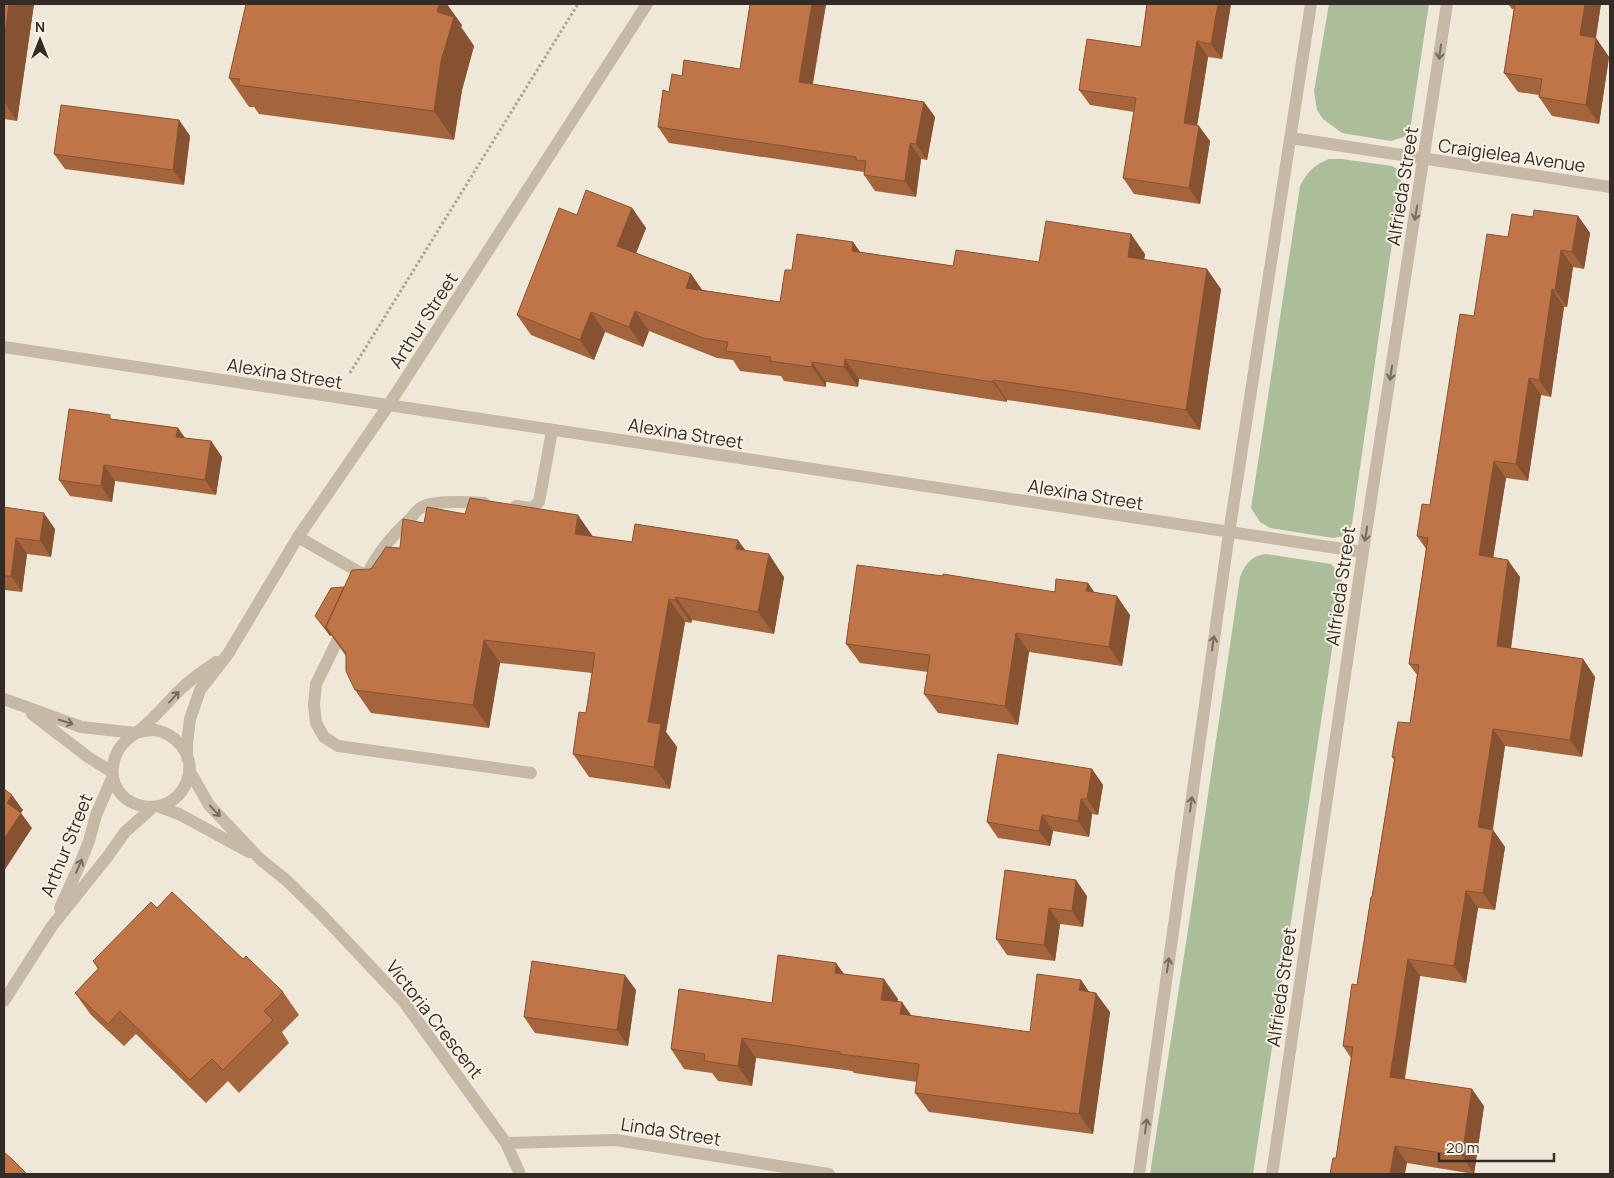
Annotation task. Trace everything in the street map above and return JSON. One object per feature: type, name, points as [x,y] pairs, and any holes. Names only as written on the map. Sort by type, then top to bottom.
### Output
[{"type":"street","name":"Arthur Street","points":[[228,654],[298,537],[388,406],[646,4]]},
{"type":"street","points":[[1139,1174],[1229,532],[1311,4]]},
{"type":"street","name":"Alfrieda Street","points":[[1272,1174],[1363,552],[1447,4]]},
{"type":"street","name":"Craigielea Avenue","points":[[1291,138],[1610,188]]},
{"type":"street","name":"Alexina Street","points":[[4,347],[1363,552]]},
{"type":"street","points":[[358,594],[370,566],[383,547],[422,506],[448,502],[500,504],[532,508],[539,502],[552,431]]},
{"type":"street","points":[[298,537],[366,576]]},
{"type":"street","points":[[351,612],[316,684],[314,705],[316,723],[324,737],[338,746],[531,773]]},
{"type":"street","points":[[228,654],[200,690],[190,719],[187,744],[187,782],[180,793],[171,802],[157,807],[139,806],[127,800],[117,789],[112,774],[114,756],[122,743],[138,732],[182,687],[228,654]]},
{"type":"street","points":[[4,699],[81,727],[138,732],[155,730],[169,735],[181,744],[188,764]]},
{"type":"street","points":[[20,706],[112,774]]},
{"type":"street","name":"Victoria Crescent","points":[[188,764],[209,805],[260,858],[321,914],[404,1002],[506,1143],[520,1174]]},
{"type":"street","name":"Arthur Street","points":[[52,926],[89,841],[96,815],[112,774]]},
{"type":"street","name":"Arthur Street","points":[[4,1001],[52,926],[125,832],[157,807]]},
{"type":"street","name":"Victoria Crescent","points":[[157,807],[179,814],[260,858]]},
{"type":"street","name":"Linda Street","points":[[506,1143],[616,1140],[829,1174]]},
{"type":"path","points":[[335,398],[578,4]]},
{"type":"green space","points":[[1329,4],[1429,4],[1410,130],[1404,137],[1391,141],[1342,133],[1323,119],[1317,110],[1314,91]]},
{"type":"green space","points":[[1329,159],[1392,166],[1397,169],[1401,180],[1352,524],[1345,536],[1333,538],[1270,528],[1260,522],[1251,508],[1300,186],[1312,170]]},
{"type":"green space","points":[[1266,554],[1331,564],[1340,574],[1342,582],[1253,1174],[1150,1174],[1240,577],[1249,561]]},
{"type":"building","points":[[4,4],[9,4],[4,42]]},
{"type":"building","points":[[246,4],[439,4],[437,12],[454,17],[441,61],[434,111],[238,85],[240,79],[229,78]]},
{"type":"building","points":[[750,4],[812,4],[799,82],[924,102],[916,144],[910,143],[905,181],[864,175],[866,161],[856,160],[856,157],[658,127],[663,90],[669,92],[672,74],[682,76],[684,60],[740,69]]},
{"type":"building","points":[[1147,4],[1218,4],[1211,44],[1197,41],[1184,123],[1199,126],[1189,188],[1123,178],[1136,98],[1079,90],[1087,39],[1141,47]]},
{"type":"building","points":[[1515,4],[1585,4],[1580,35],[1596,38],[1586,105],[1539,97],[1542,79],[1504,73]]},
{"type":"building","points":[[61,105],[179,120],[173,170],[54,154]]},
{"type":"building","points":[[586,190],[632,208],[617,246],[691,274],[686,288],[780,302],[785,270],[792,270],[797,234],[853,242],[852,251],[953,266],[956,250],[1039,262],[1046,221],[1131,234],[1128,257],[1207,269],[1186,410],[1083,393],[993,380],[993,382],[845,359],[844,367],[812,362],[812,367],[770,361],[771,357],[726,351],[728,342],[703,338],[635,311],[629,327],[591,312],[580,340],[517,315],[559,208],[577,215]]},
{"type":"building","points":[[1534,210],[1578,216],[1572,252],[1561,250],[1555,290],[1552,289],[1539,380],[1529,378],[1516,464],[1494,461],[1479,555],[1508,560],[1497,646],[1583,659],[1570,740],[1493,729],[1478,827],[1493,830],[1483,893],[1466,891],[1454,966],[1408,959],[1390,1077],[1472,1089],[1462,1156],[1395,1146],[1390,1174],[1330,1174],[1333,1158],[1336,1158],[1353,1047],[1343,1046],[1352,984],[1357,985],[1395,757],[1392,757],[1398,722],[1410,723],[1419,665],[1409,664],[1428,538],[1417,536],[1422,504],[1430,505],[1460,314],[1474,316],[1487,234],[1508,237],[1512,214],[1533,217]]},
{"type":"building","points":[[69,409],[110,415],[110,419],[178,428],[176,437],[211,441],[205,480],[104,465],[101,486],[59,480]]},
{"type":"building","points":[[470,498],[578,515],[575,534],[632,542],[635,524],[738,540],[736,549],[769,554],[758,612],[676,597],[675,600],[669,599],[648,722],[661,724],[654,767],[573,754],[579,712],[586,713],[595,653],[484,640],[473,705],[355,690],[346,671],[346,653],[326,627],[352,570],[371,569],[386,547],[400,548],[403,519],[424,523],[427,507],[465,514]]},
{"type":"building","points":[[4,507],[44,513],[40,541],[16,538],[11,576],[4,576]]},
{"type":"building","points":[[857,565],[943,576],[943,574],[1055,592],[1056,579],[1088,583],[1086,591],[1117,596],[1109,647],[1016,633],[1005,706],[924,694],[930,655],[846,644]]},
{"type":"building","points":[[344,587],[325,628],[315,616],[331,588]]},
{"type":"building","points":[[998,754],[1092,769],[1087,799],[1081,799],[1078,821],[1042,815],[1039,831],[987,822]]},
{"type":"building","points":[[4,789],[12,795],[7,803],[21,813],[4,839]]},
{"type":"building","points":[[1005,870],[1076,880],[1072,911],[1049,908],[1044,945],[996,939]]},
{"type":"building","points":[[172,892],[243,959],[246,956],[283,992],[264,1011],[273,1020],[223,1070],[212,1059],[190,1080],[120,1011],[108,1024],[75,993],[99,968],[93,961],[151,902],[157,908]]},
{"type":"building","points":[[778,955],[836,963],[835,973],[884,979],[881,1000],[902,1002],[900,1014],[1030,1032],[1037,974],[1081,980],[1079,990],[1096,993],[1079,1114],[915,1093],[919,1064],[840,1054],[840,1052],[742,1038],[738,1066],[704,1061],[705,1054],[671,1049],[679,989],[772,1003]]},
{"type":"building","points":[[532,961],[625,975],[617,1030],[524,1017]]},
{"type":"building","points":[[4,1152],[14,1161],[27,1174],[4,1174]]}]
